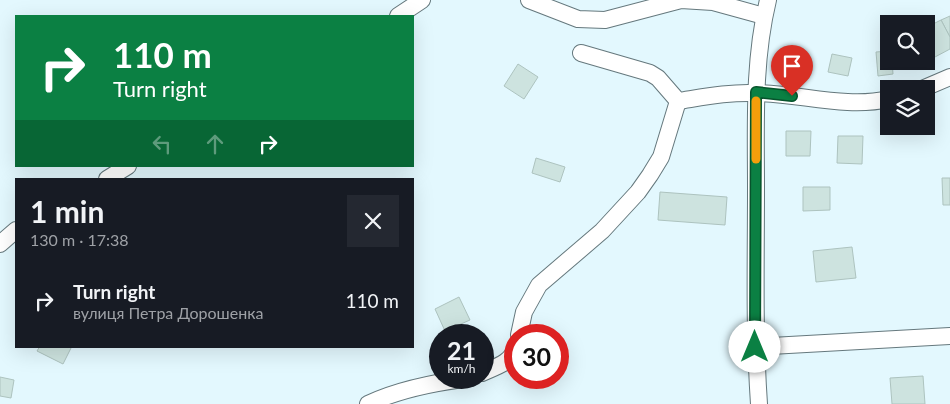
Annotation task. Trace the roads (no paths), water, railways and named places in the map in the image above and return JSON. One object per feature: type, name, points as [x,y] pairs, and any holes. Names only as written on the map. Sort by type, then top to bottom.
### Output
[{"type":"street","points":[[400,15],[422,0]]},
{"type":"street","points":[[529,0],[578,19],[605,20],[681,0],[766,8],[759,48],[756,92],[755,347],[759,404]]},
{"type":"street","points":[[582,53],[650,73],[658,78],[678,101]]},
{"type":"street","points":[[935,83],[950,77]]},
{"type":"street","points":[[678,101],[756,92],[848,102],[872,103],[880,101]]},
{"type":"street","points":[[521,324],[524,312],[539,285],[602,232],[638,192],[650,175],[661,157],[678,101]]},
{"type":"street","points":[[109,178],[126,167]]},
{"type":"street","points":[[0,244],[15,231]]},
{"type":"street","points":[[755,347],[950,336]]},
{"type":"street","points":[[368,404],[382,397],[429,385]]}]
